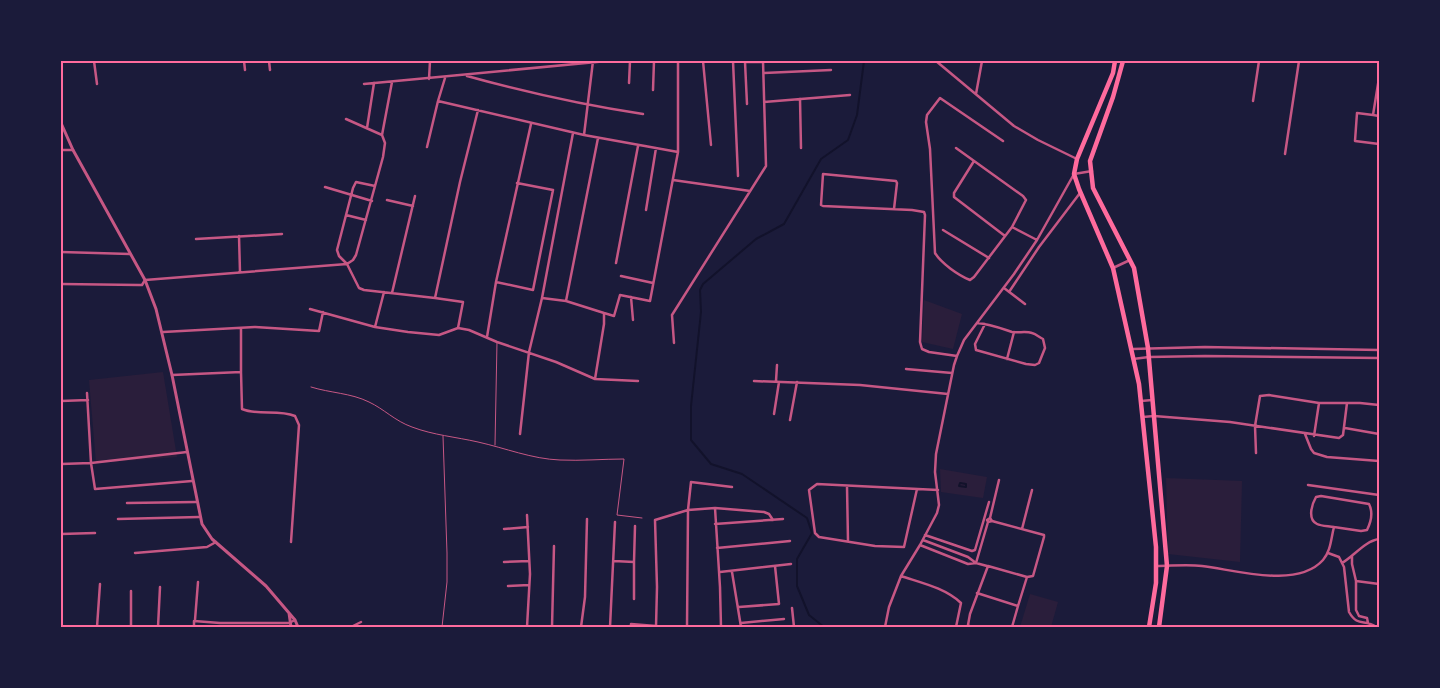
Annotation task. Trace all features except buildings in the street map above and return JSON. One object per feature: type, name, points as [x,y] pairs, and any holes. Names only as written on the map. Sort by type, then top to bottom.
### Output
[{"type":"main road","points":[[1115,61],[1113,73],[1077,159],[1074,174],[1080,193],[1113,268],[1132,349],[1141,401],[1155,538],[1156,566],[1156,583],[1149,627]]},
{"type":"main road","points":[[1123,61],[1113,97],[1090,161],[1094,188],[1134,268],[1148,348],[1167,566],[1159,627]]},
{"type":"street","points":[[94,61],[97,84]]},
{"type":"street","points":[[244,61],[245,70]]},
{"type":"street","points":[[269,61],[270,70]]},
{"type":"street","points":[[429,78],[430,61]]},
{"type":"street","points":[[364,84],[607,61]]},
{"type":"street","points":[[629,83],[630,61]]},
{"type":"street","points":[[653,90],[654,61]]},
{"type":"street","points":[[542,298],[566,301],[614,316],[620,295],[650,301],[678,152],[678,61]]},
{"type":"street","points":[[703,61],[712,145]]},
{"type":"street","points":[[733,61],[738,176]]},
{"type":"street","points":[[674,343],[672,315],[766,163],[763,61],[745,62],[747,104]]},
{"type":"street","points":[[936,61],[1014,126],[1077,159]]},
{"type":"street","points":[[976,94],[982,61]]},
{"type":"street","points":[[1253,101],[1259,61]]},
{"type":"street","points":[[1285,154],[1299,61]]},
{"type":"street","points":[[584,135],[593,62]]},
{"type":"street","points":[[764,73],[831,70]]},
{"type":"street","points":[[465,75],[588,106],[643,114]]},
{"type":"street","points":[[427,147],[446,77]]},
{"type":"street","points":[[1373,115],[1379,78]]},
{"type":"street","points":[[145,280],[347,264],[354,260],[376,186],[385,143],[382,135],[392,82]]},
{"type":"street","points":[[367,128],[374,83]]},
{"type":"street","points":[[764,102],[850,95]]},
{"type":"street","points":[[956,148],[1026,200],[1006,236],[970,280],[964,278],[938,258],[935,253],[927,115],[940,98],[1003,141]]},
{"type":"street","points":[[800,99],[801,148]]},
{"type":"street","points":[[438,101],[573,134],[678,152]]},
{"type":"street","points":[[435,298],[478,110]]},
{"type":"street","points":[[1379,116],[1358,113],[1355,141],[1379,144]]},
{"type":"street","points":[[346,120],[382,135]]},
{"type":"street","points":[[61,123],[73,150],[145,280],[163,332],[196,502],[206,532],[266,586],[295,620],[298,627]]},
{"type":"street","points":[[487,337],[496,282],[531,124]]},
{"type":"street","points":[[520,434],[529,352],[542,298],[573,134]]},
{"type":"street","points":[[566,301],[598,138]]},
{"type":"street","points":[[616,263],[638,146]]},
{"type":"street","points":[[646,210],[656,148]]},
{"type":"street","points":[[61,150],[73,150]]},
{"type":"street","points":[[974,161],[954,193],[954,197],[1006,236]]},
{"type":"street","points":[[885,627],[889,607],[901,576],[937,513],[939,505],[935,472],[936,454],[952,374],[964,340],[1004,288],[1037,240],[1074,174],[1092,171]]},
{"type":"street","points":[[894,209],[898,184],[896,181],[823,174],[821,205],[924,212],[926,216],[920,342],[922,349],[928,352],[957,356]]},
{"type":"street","points":[[673,180],[750,191]]},
{"type":"street","points":[[376,186],[356,182],[337,250],[339,256],[347,264],[359,288],[364,290],[462,302],[458,328]]},
{"type":"street","points":[[496,282],[533,290],[553,190],[518,184]]},
{"type":"street","points":[[326,187],[372,201]]},
{"type":"street","points":[[1010,292],[1039,246],[1080,193]]},
{"type":"street","points":[[392,294],[415,196]]},
{"type":"street","points":[[387,200],[412,206]]},
{"type":"street","points":[[346,215],[366,220]]},
{"type":"street","points":[[1012,227],[1037,240]]},
{"type":"street","points":[[943,230],[989,258]]},
{"type":"street","points":[[196,239],[282,234]]},
{"type":"street","points":[[239,236],[240,272]]},
{"type":"street","points":[[61,252],[130,254]]},
{"type":"street","points":[[1113,268],[1130,260]]},
{"type":"street","points":[[621,276],[653,283]]},
{"type":"street","points":[[61,284],[138,286],[142,285],[145,280]]},
{"type":"street","points":[[1004,288],[1025,304]]},
{"type":"street","points":[[375,327],[384,292]]},
{"type":"street","points":[[631,298],[634,320]]},
{"type":"street","points":[[310,309],[375,327],[408,332],[440,335],[458,328],[469,330],[497,342],[556,362],[595,379],[638,381]]},
{"type":"street","points":[[163,332],[254,327],[319,331],[323,312]]},
{"type":"street","points":[[595,379],[604,313]]},
{"type":"street","points":[[977,323],[985,324],[997,326],[1014,332],[1031,333],[1043,339],[1045,348],[1039,363],[1035,365],[1026,364],[979,351],[975,348],[976,342],[985,324]]},
{"type":"street","points":[[240,328],[242,409],[249,412],[288,413],[295,416],[298,425],[291,542]]},
{"type":"street","points":[[1007,359],[1014,332]]},
{"type":"street","points":[[1132,349],[1379,350]]},
{"type":"street","points":[[1133,359],[1149,357],[1379,358]]},
{"type":"street","points":[[774,414],[777,365]]},
{"type":"street","points":[[906,369],[952,374]]},
{"type":"street","points":[[172,375],[241,372]]},
{"type":"street","points":[[754,381],[860,385],[948,394]]},
{"type":"street","points":[[790,420],[797,382]]},
{"type":"street","points":[[87,393],[91,463],[95,489],[192,481]]},
{"type":"street","points":[[1256,453],[1255,426],[1260,396],[1269,395],[1318,403],[1379,405]]},
{"type":"street","points":[[61,401],[88,400]]},
{"type":"street","points":[[1141,401],[1153,400]]},
{"type":"street","points":[[1314,436],[1318,403]]},
{"type":"street","points":[[1142,417],[1154,416],[1255,426],[1314,436],[1339,438],[1344,435],[1347,403]]},
{"type":"street","points":[[1345,428],[1379,434]]},
{"type":"street","points":[[1305,434],[1310,449],[1321,455],[1379,461]]},
{"type":"street","points":[[61,464],[91,463],[187,452]]},
{"type":"street","points":[[976,563],[999,480]]},
{"type":"street","points":[[687,627],[688,510],[691,482],[732,487]]},
{"type":"street","points":[[917,489],[904,547],[875,546],[819,537],[815,533],[809,490],[817,484],[938,490]]},
{"type":"street","points":[[1308,485],[1379,495]]},
{"type":"street","points":[[847,486],[848,541]]},
{"type":"street","points":[[1022,529],[1032,490]]},
{"type":"street","points":[[1321,496],[1369,504],[1372,509],[1370,525],[1367,530],[1361,531],[1334,527],[1316,524],[1312,520],[1312,502],[1316,497],[1321,496]]},
{"type":"street","points":[[127,503],[196,502]]},
{"type":"street","points":[[925,535],[972,551],[975,550],[988,520],[989,502]]},
{"type":"street","points":[[715,508],[720,572],[721,627]]},
{"type":"street","points":[[631,627],[631,624],[656,627],[655,520],[688,510],[715,508],[764,512],[769,514],[773,520]]},
{"type":"street","points":[[527,515],[530,585],[527,627]]},
{"type":"street","points":[[118,520],[200,517]]},
{"type":"street","points":[[581,627],[585,597],[587,519]]},
{"type":"street","points":[[716,524],[783,519]]},
{"type":"street","points":[[920,545],[968,564],[976,563],[1027,577],[1032,576],[1044,535],[988,520]]},
{"type":"street","points":[[610,627],[615,522]]},
{"type":"street","points":[[634,599],[635,526]]},
{"type":"street","points":[[504,529],[528,527]]},
{"type":"street","points":[[1156,566],[1200,565],[1238,572],[1289,576],[1301,574],[1313,567],[1328,553],[1334,527]]},
{"type":"street","points":[[61,534],[94,533]]},
{"type":"street","points":[[1342,563],[1364,545],[1379,539]]},
{"type":"street","points":[[923,540],[968,557],[976,563]]},
{"type":"street","points":[[717,548],[790,541]]},
{"type":"street","points":[[135,553],[207,548],[216,542]]},
{"type":"street","points":[[552,627],[554,546]]},
{"type":"street","points":[[1328,553],[1339,557],[1342,563],[1349,612],[1352,618],[1358,623],[1379,622]]},
{"type":"street","points":[[1352,556],[1356,580],[1356,610],[1359,616],[1367,618],[1369,623],[1376,627]]},
{"type":"street","points":[[504,562],[529,561]]},
{"type":"street","points":[[614,561],[634,562]]},
{"type":"street","points":[[720,572],[791,564]]},
{"type":"street","points":[[739,607],[779,604],[775,566]]},
{"type":"street","points":[[971,627],[968,625],[968,622],[988,566]]},
{"type":"street","points":[[732,571],[741,625],[784,619]]},
{"type":"street","points":[[901,576],[942,590],[955,597],[961,603],[956,627]]},
{"type":"street","points":[[1012,627],[1027,577]]},
{"type":"street","points":[[1356,580],[1379,584]]},
{"type":"street","points":[[194,627],[198,582]]},
{"type":"street","points":[[97,627],[100,584]]},
{"type":"street","points":[[508,586],[530,585]]},
{"type":"street","points":[[158,627],[160,587]]},
{"type":"street","points":[[131,591],[131,627]]},
{"type":"street","points":[[977,594],[1018,606]]},
{"type":"street","points":[[792,608],[794,627]]},
{"type":"street","points":[[288,613],[290,625]]},
{"type":"street","points":[[194,621],[290,625],[295,620]]},
{"type":"street","points":[[351,627],[361,622]]},
{"type":"lane","points":[[495,446],[497,342]]},
{"type":"lane","points":[[311,387],[370,402],[395,420],[412,428],[443,436],[558,460],[624,459],[616,515],[642,518]]},
{"type":"lane","points":[[442,627],[447,554],[443,436]]},
{"type":"shaded area","points":[[924,300],[962,314],[953,349],[922,342]]},
{"type":"shaded area","points":[[163,372],[177,457],[96,463],[89,380]]},
{"type":"shaded area","points":[[940,469],[987,477],[983,498],[941,492]]},
{"type":"shaded area","points":[[1166,478],[1242,481],[1240,562],[1168,554]]},
{"type":"shaded area","points":[[1030,594],[1058,602],[1051,627],[1020,627]]},
{"type":"waterway","points":[[824,627],[809,615],[797,586],[797,559],[812,533],[807,518],[742,474],[711,464],[691,440],[691,406],[701,312],[700,290],[703,284],[756,239],[784,224],[821,159],[848,140],[857,115],[864,61]]},
{"type":"waterway","points":[[960,483],[966,484],[966,487],[959,486],[960,483]]}]
